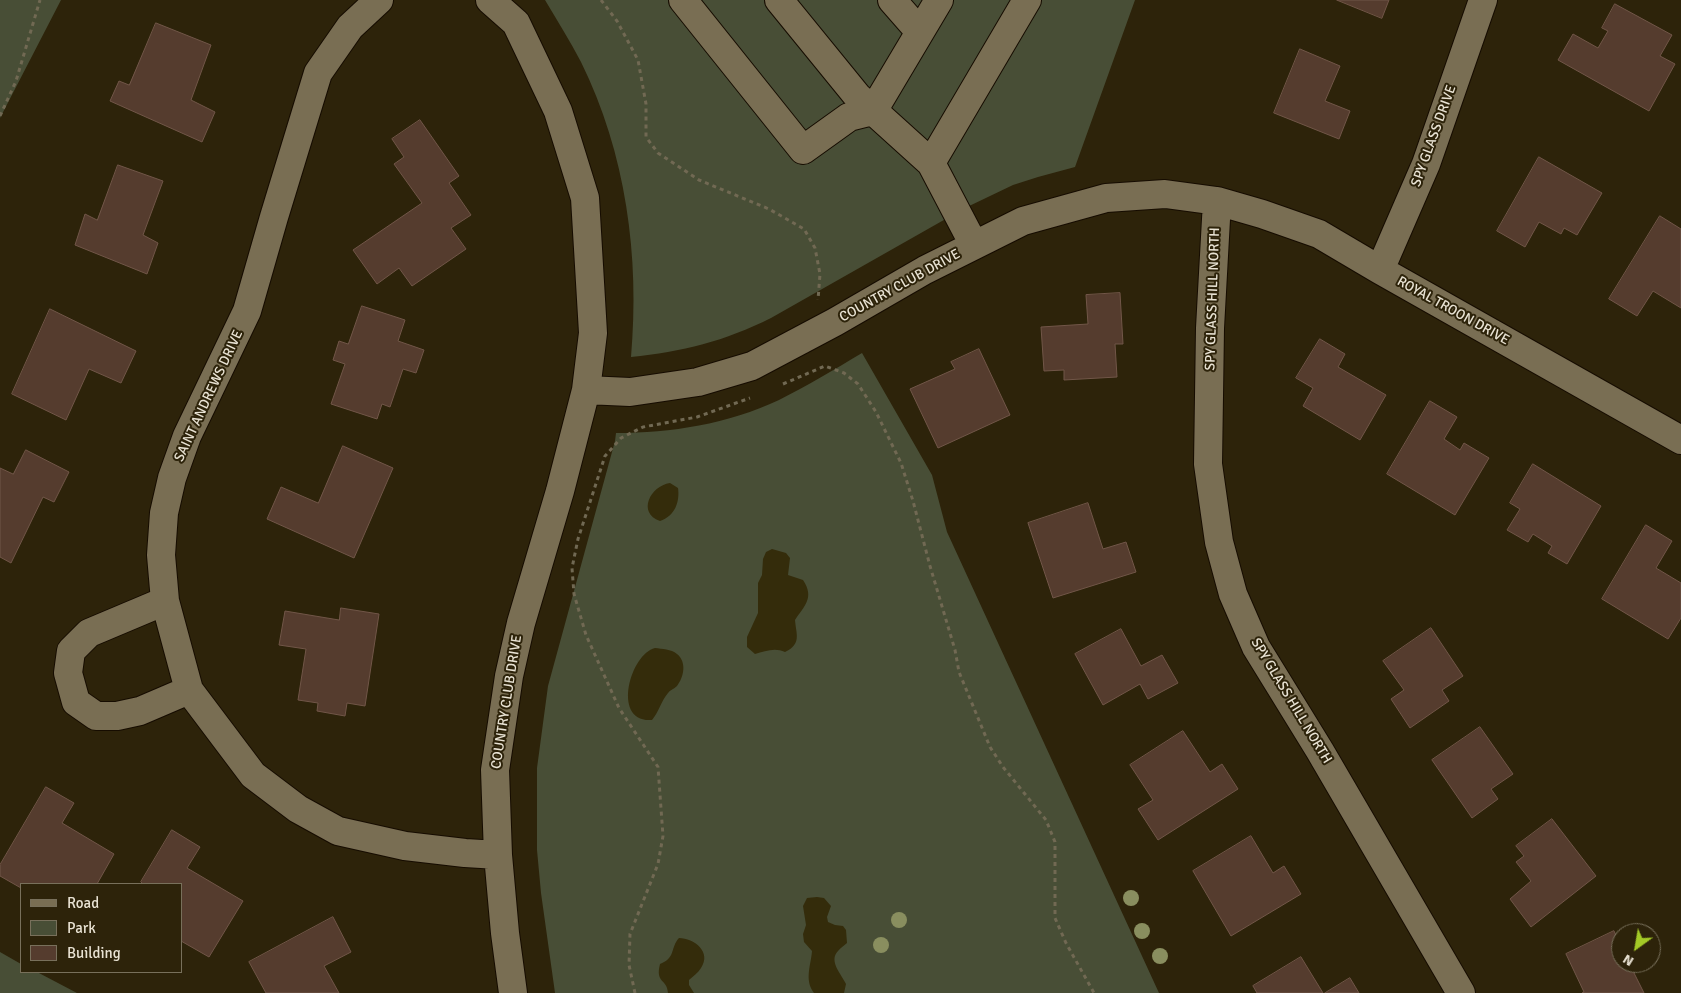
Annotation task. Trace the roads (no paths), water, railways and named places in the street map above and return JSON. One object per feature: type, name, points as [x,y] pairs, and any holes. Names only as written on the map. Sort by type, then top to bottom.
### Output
[{"type":"street","name":"SAINT ANDREWS DRIVE","points":[[379,0],[350,26],[318,73],[247,311],[184,445],[172,478],[164,513],[161,555],[165,602],[189,690],[253,775],[298,808],[338,831],[405,846],[498,855]]},
{"type":"street","name":"COUNTRY CLUB DRIVE","points":[[490,0],[516,23],[558,111],[586,198],[593,333],[586,390],[560,491],[521,623],[509,676],[495,770],[498,855],[513,993]]},
{"type":"street","points":[[683,0],[803,150],[849,117],[872,111],[939,0]]},
{"type":"street","points":[[779,0],[858,97],[931,163],[974,245]]},
{"type":"street","points":[[892,0],[920,32]]},
{"type":"street","points":[[931,163],[1027,0]]},
{"type":"street","name":"SPY GLASS DRIVE","points":[[1380,270],[1426,164],[1482,0]]},
{"type":"street","name":"COUNTRY CLUB DRIVE","points":[[586,390],[630,392],[698,382],[752,366],[817,332],[925,270],[1023,220],[1106,198],[1165,194],[1217,201]]},
{"type":"street","name":"ROYAL TROON DRIVE","points":[[1217,201],[1319,234],[1681,440]]},
{"type":"street","name":"SPY GLASS HILL NORTH","points":[[1217,201],[1210,328],[1208,464],[1219,542],[1233,594],[1256,647],[1320,751],[1461,993]]},
{"type":"street","points":[[165,602],[89,634],[71,651],[68,673],[76,702],[96,716],[117,716],[140,711],[189,690]]}]
